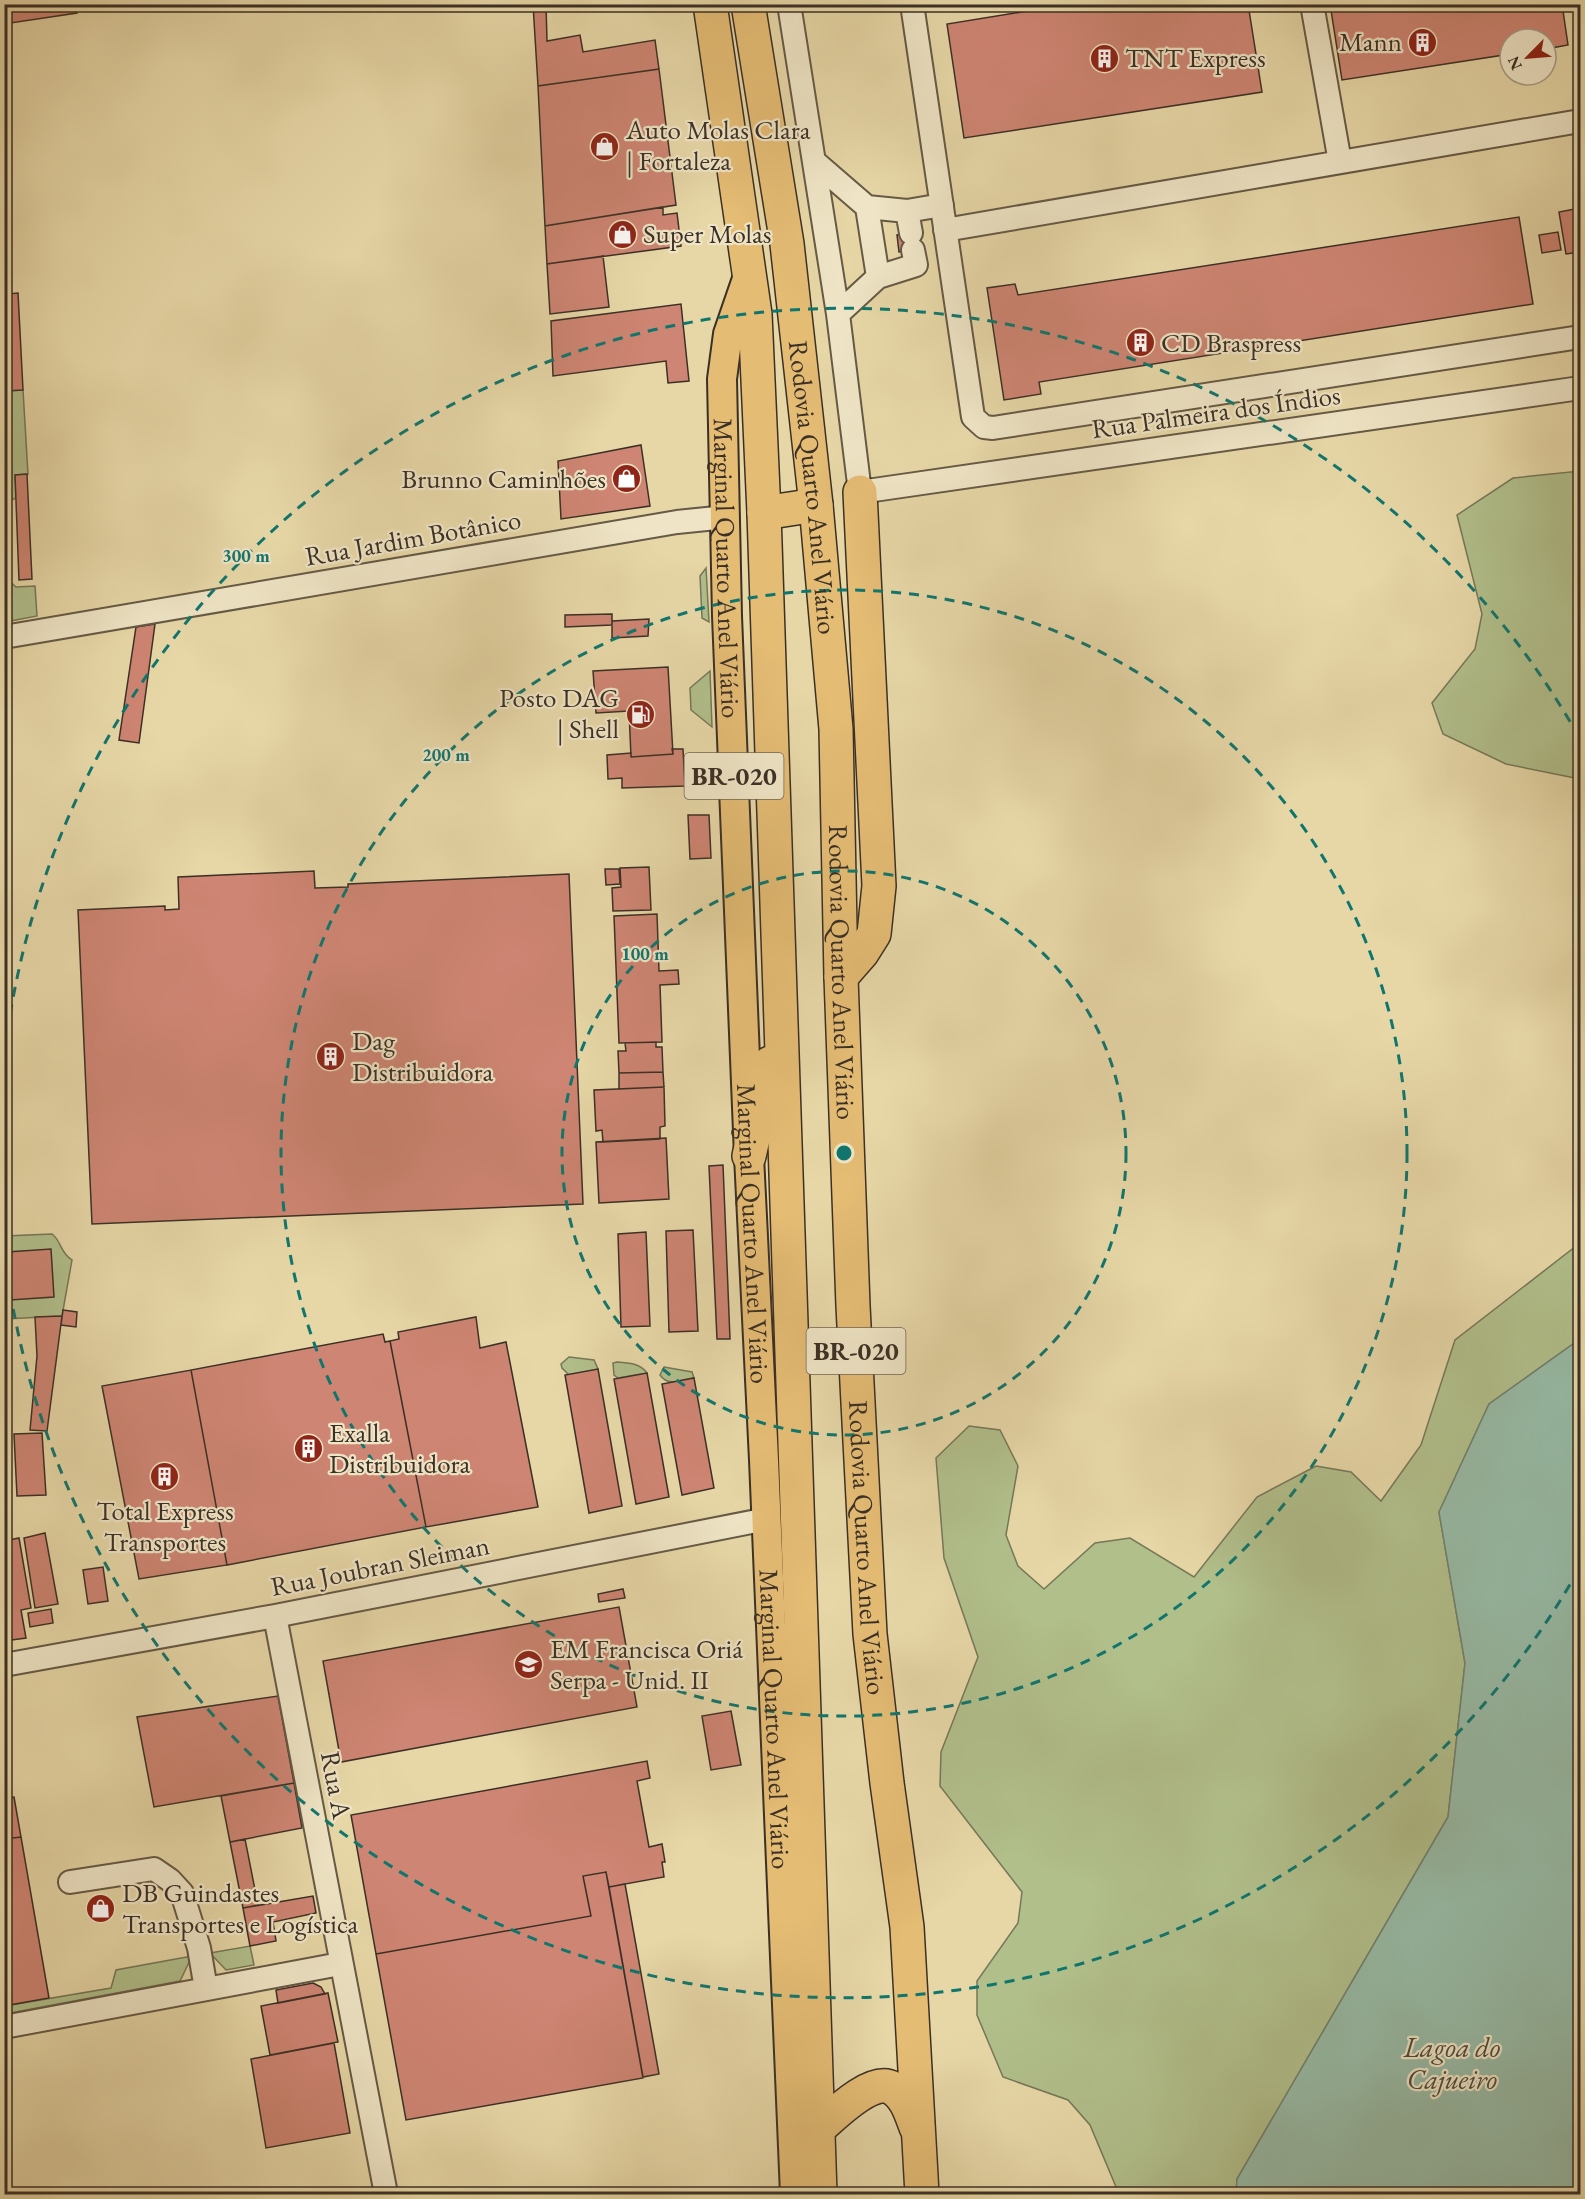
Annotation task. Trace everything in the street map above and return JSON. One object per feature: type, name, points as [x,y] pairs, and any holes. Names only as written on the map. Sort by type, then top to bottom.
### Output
[{"type":"highway","name":"Rodovia Quarto Anel Viário","points":[[710,4],[755,314],[764,513],[820,2194]]},
{"type":"highway","name":"Rodovia Quarto Anel Viário","points":[[748,4],[787,244],[816,505],[836,729],[841,977],[854,1317],[870,1634],[887,1784],[907,1927],[922,2194]]},
{"type":"highway","points":[[841,977],[862,953],[874,934],[879,886],[860,492]]},
{"type":"highway","points":[[764,513],[816,505]]},
{"type":"highway","points":[[749,1156],[765,1088],[780,1005]]},
{"type":"highway","points":[[818,2129],[856,2097],[876,2087],[884,2086],[892,2088],[906,2102],[920,2138]]},
{"type":"main road","name":"Marginal Quarto Anel Viário","points":[[748,276],[728,334],[722,379],[727,616],[795,2194]]},
{"type":"street","points":[[789,4],[838,314],[860,492]]},
{"type":"street","points":[[912,4],[973,417],[984,427],[993,428],[1581,337]]},
{"type":"street","points":[[1312,4],[1340,162]]},
{"type":"street","points":[[945,230],[1581,121]]},
{"type":"street","points":[[815,162],[867,207],[912,240],[950,262]]},
{"type":"street","points":[[838,314],[878,277],[942,205]]},
{"type":"street","points":[[867,207],[878,277]]},
{"type":"street","name":"Rua Palmeira dos Índios","points":[[860,492],[1581,388]]},
{"type":"street","name":"Rua Jardim Botânico","points":[[4,637],[665,524],[726,517]]},
{"type":"street","name":"Rua Joubran Sleiman","points":[[4,1665],[275,1616],[767,1519]]},
{"type":"street","name":"Rua A","points":[[275,1616],[386,2194]]},
{"type":"street","points":[[70,1882],[154,1869],[170,1880],[182,1893],[199,1948],[206,1989]]},
{"type":"street","points":[[4,2027],[340,1964]]},
{"type":"shaded area","points":[[4,376],[6,391],[23,390],[28,474],[15,475],[16,498],[5,503]]},
{"type":"shaded area","points":[[1580,471],[1580,779],[1506,764],[1443,734],[1432,703],[1475,649],[1482,614],[1457,515],[1513,478]]},
{"type":"shaded area","points":[[706,568],[709,622],[702,618],[700,576]]},
{"type":"shaded area","points":[[4,576],[16,587],[35,586],[37,616],[5,622]]},
{"type":"shaded area","points":[[710,671],[712,727],[691,710],[690,688]]},
{"type":"shaded area","points":[[52,1234],[65,1254],[72,1260],[62,1316],[5,1319],[5,1236]]},
{"type":"shaded area","points":[[1580,1243],[1580,1339],[1489,1404],[1439,1512],[1465,1663],[1448,1817],[1237,2179],[1236,2194],[1119,2194],[1090,2125],[1068,2100],[1003,2077],[977,2015],[977,1981],[1018,1923],[1022,1892],[940,1786],[941,1752],[978,1657],[944,1558],[936,1458],[969,1426],[1000,1430],[1018,1466],[1006,1535],[1018,1566],[1044,1589],[1095,1543],[1130,1538],[1194,1577],[1257,1497],[1316,1466],[1351,1472],[1381,1501],[1421,1445],[1455,1340]]},
{"type":"shaded area","points":[[569,1357],[594,1360],[598,1369],[569,1375],[561,1364]]},
{"type":"shaded area","points":[[613,1363],[637,1365],[647,1373],[618,1378],[614,1375]]},
{"type":"shaded area","points":[[664,1367],[692,1372],[694,1378],[676,1382],[667,1381],[660,1375]]},
{"type":"shaded area","points":[[250,1946],[254,1965],[226,1970],[210,1953]]},
{"type":"shaded area","points":[[192,1956],[180,1981],[5,2014],[5,2006],[111,1988],[116,1970]]},
{"type":"water","name":"Lagoa do Cajueiro","points":[[1580,1339],[1580,2194],[1236,2194],[1237,2179],[1448,1817],[1465,1663],[1439,1512],[1489,1404]]},
{"type":"building","points":[[4,4],[76,4],[77,13],[4,24]]},
{"type":"building","points":[[533,4],[546,4],[547,41],[580,35],[583,52],[655,40],[659,69],[538,86]]},
{"type":"building","name":"TNT Express","points":[[1071,4],[1248,4],[1262,92],[964,138],[947,24]]},
{"type":"building","name":"Mann","points":[[1330,4],[1562,4],[1568,45],[1558,47],[1558,27],[1498,27],[1498,56],[1342,80]]},
{"type":"building","name":"Auto Molas Clara | Fortaleza","points":[[659,69],[676,205],[545,226],[538,86]]},
{"type":"building","points":[[663,207],[663,215],[677,213],[681,246],[547,264],[545,226]]},
{"type":"building","points":[[1580,208],[1580,252],[1566,254],[1559,212]]},
{"type":"building","name":"CD Braspress","points":[[1519,217],[1533,304],[1039,382],[1041,394],[1004,400],[987,288],[1015,284],[1018,295]]},
{"type":"building","points":[[1558,232],[1561,250],[1542,253],[1539,235]]},
{"type":"building","points":[[911,233],[913,250],[899,252],[897,235]]},
{"type":"building","points":[[4,255],[8,294],[18,293],[23,390],[5,391]]},
{"type":"building","points":[[603,256],[609,307],[550,314],[547,264]]},
{"type":"building","points":[[681,304],[689,381],[668,383],[666,361],[553,376],[551,321]]},
{"type":"building","points":[[641,445],[650,506],[561,519],[558,461]]},
{"type":"building","points":[[27,474],[32,579],[19,580],[15,475]]},
{"type":"building","points":[[612,614],[612,625],[565,627],[565,615]]},
{"type":"building","points":[[649,619],[648,636],[612,638],[612,621]]},
{"type":"building","points":[[155,624],[139,743],[119,740],[136,627]]},
{"type":"building","points":[[668,667],[673,754],[631,757],[629,711],[596,713],[593,671]]},
{"type":"building","points":[[672,749],[683,749],[685,786],[622,788],[622,778],[608,779],[607,755],[631,753],[631,757],[673,754]]},
{"type":"building","points":[[688,815],[709,815],[711,858],[690,859]]},
{"type":"building","points":[[649,867],[651,910],[613,911],[612,888],[621,887],[620,868]]},
{"type":"building","points":[[605,869],[619,869],[620,884],[606,885]]},
{"type":"building","name":"Dag Distribuidora","points":[[314,871],[315,888],[348,887],[348,884],[569,874],[583,1204],[92,1224],[78,910],[165,906],[165,910],[179,909],[178,877]]},
{"type":"building","points":[[657,914],[659,971],[678,970],[679,984],[660,985],[662,1042],[619,1043],[614,916]]},
{"type":"building","points":[[656,1042],[656,1047],[662,1047],[663,1072],[619,1073],[618,1051],[626,1051],[625,1043]]},
{"type":"building","points":[[663,1072],[664,1087],[619,1089],[619,1073]]},
{"type":"building","points":[[664,1087],[665,1126],[660,1127],[660,1139],[603,1142],[602,1130],[596,1131],[594,1090]]},
{"type":"building","points":[[666,1138],[669,1199],[599,1203],[596,1142]]},
{"type":"building","points":[[723,1165],[730,1339],[717,1339],[709,1166]]},
{"type":"building","points":[[693,1230],[698,1331],[669,1332],[666,1231]]},
{"type":"building","points":[[646,1232],[650,1326],[621,1327],[618,1234]]},
{"type":"building","points":[[51,1249],[54,1297],[10,1300],[7,1252]]},
{"type":"building","points":[[63,1310],[77,1312],[76,1327],[61,1325]]},
{"type":"building","points":[[62,1316],[47,1431],[30,1430],[37,1356],[35,1317]]},
{"type":"building","points":[[476,1317],[480,1348],[506,1342],[538,1507],[426,1527],[390,1341],[399,1339],[398,1332]]},
{"type":"building","name":"Exalla Distribuidora","points":[[383,1334],[385,1342],[390,1341],[426,1527],[227,1565],[191,1370]]},
{"type":"building","points":[[598,1369],[622,1506],[589,1513],[565,1375]]},
{"type":"building","name":"Total Express Transportes","points":[[191,1370],[227,1565],[139,1579],[102,1386]]},
{"type":"building","points":[[647,1373],[669,1497],[636,1504],[614,1379]]},
{"type":"building","points":[[694,1378],[714,1488],[682,1495],[662,1384]]},
{"type":"building","points":[[42,1433],[46,1495],[17,1496],[14,1434]]},
{"type":"building","points":[[4,1459],[8,1496],[4,1497]]},
{"type":"building","points":[[45,1533],[58,1604],[35,1608],[24,1538]]},
{"type":"building","points":[[19,1538],[31,1608],[21,1610],[26,1638],[12,1640],[4,1595],[4,1541]]},
{"type":"building","points":[[103,1567],[108,1601],[88,1604],[83,1570]]},
{"type":"building","points":[[623,1589],[625,1598],[599,1602],[598,1594]]},
{"type":"building","points":[[619,1607],[637,1707],[341,1762],[323,1661]]},
{"type":"building","points":[[51,1609],[53,1623],[30,1627],[28,1613]]},
{"type":"building","points":[[278,1696],[294,1783],[154,1807],[137,1717]]},
{"type":"building","points":[[731,1711],[741,1765],[711,1770],[702,1716]]},
{"type":"building","points":[[647,1761],[650,1778],[637,1781],[649,1847],[662,1844],[665,1862],[662,1862],[664,1877],[609,1887],[606,1872],[583,1876],[591,1916],[376,1954],[351,1815]]},
{"type":"building","points":[[294,1783],[302,1828],[230,1842],[221,1796]]},
{"type":"building","points":[[14,1797],[21,1837],[4,1839],[4,1798]]},
{"type":"building","points":[[21,1837],[49,1998],[4,2006],[4,1839]]},
{"type":"building","points":[[245,1839],[258,1905],[243,1908],[230,1842]]},
{"type":"building","points":[[606,1872],[643,2078],[406,2120],[376,1954],[591,1916],[583,1876]]},
{"type":"building","points":[[625,1884],[659,2074],[643,2077],[609,1887]]},
{"type":"building","points":[[313,1896],[316,1913],[273,1922],[276,1941],[250,1946],[243,1908]]},
{"type":"building","points":[[313,1983],[321,1987],[325,1994],[278,2003],[276,1990]]},
{"type":"building","points":[[328,1993],[338,2042],[270,2055],[261,2006]]},
{"type":"building","points":[[334,2043],[350,2133],[266,2148],[251,2059]]},
{"type":"place","name":"Mann","points":[[1423,42]]},
{"type":"place","name":"TNT Express","points":[[1104,58]]},
{"type":"place","name":"Auto Molas Clara | Fortaleza","points":[[605,146]]},
{"type":"place","name":"Super Molas","points":[[622,234]]},
{"type":"place","name":"CD Braspress","points":[[1140,343]]},
{"type":"place","name":"Brunno Caminhões","points":[[627,479]]},
{"type":"place","name":"Posto DAG | Shell","points":[[640,714]]},
{"type":"place","name":"Dag Distribuidora","points":[[331,1057]]},
{"type":"place","name":"Exalla Distribuidora","points":[[308,1449]]},
{"type":"place","name":"Total Express Transportes","points":[[165,1476]]},
{"type":"place","name":"EM Francisca Oriá Serpa - Unid. II","points":[[529,1665]]},
{"type":"place","name":"DB Guindastes Transportes e Logística","points":[[101,1909]]}]
